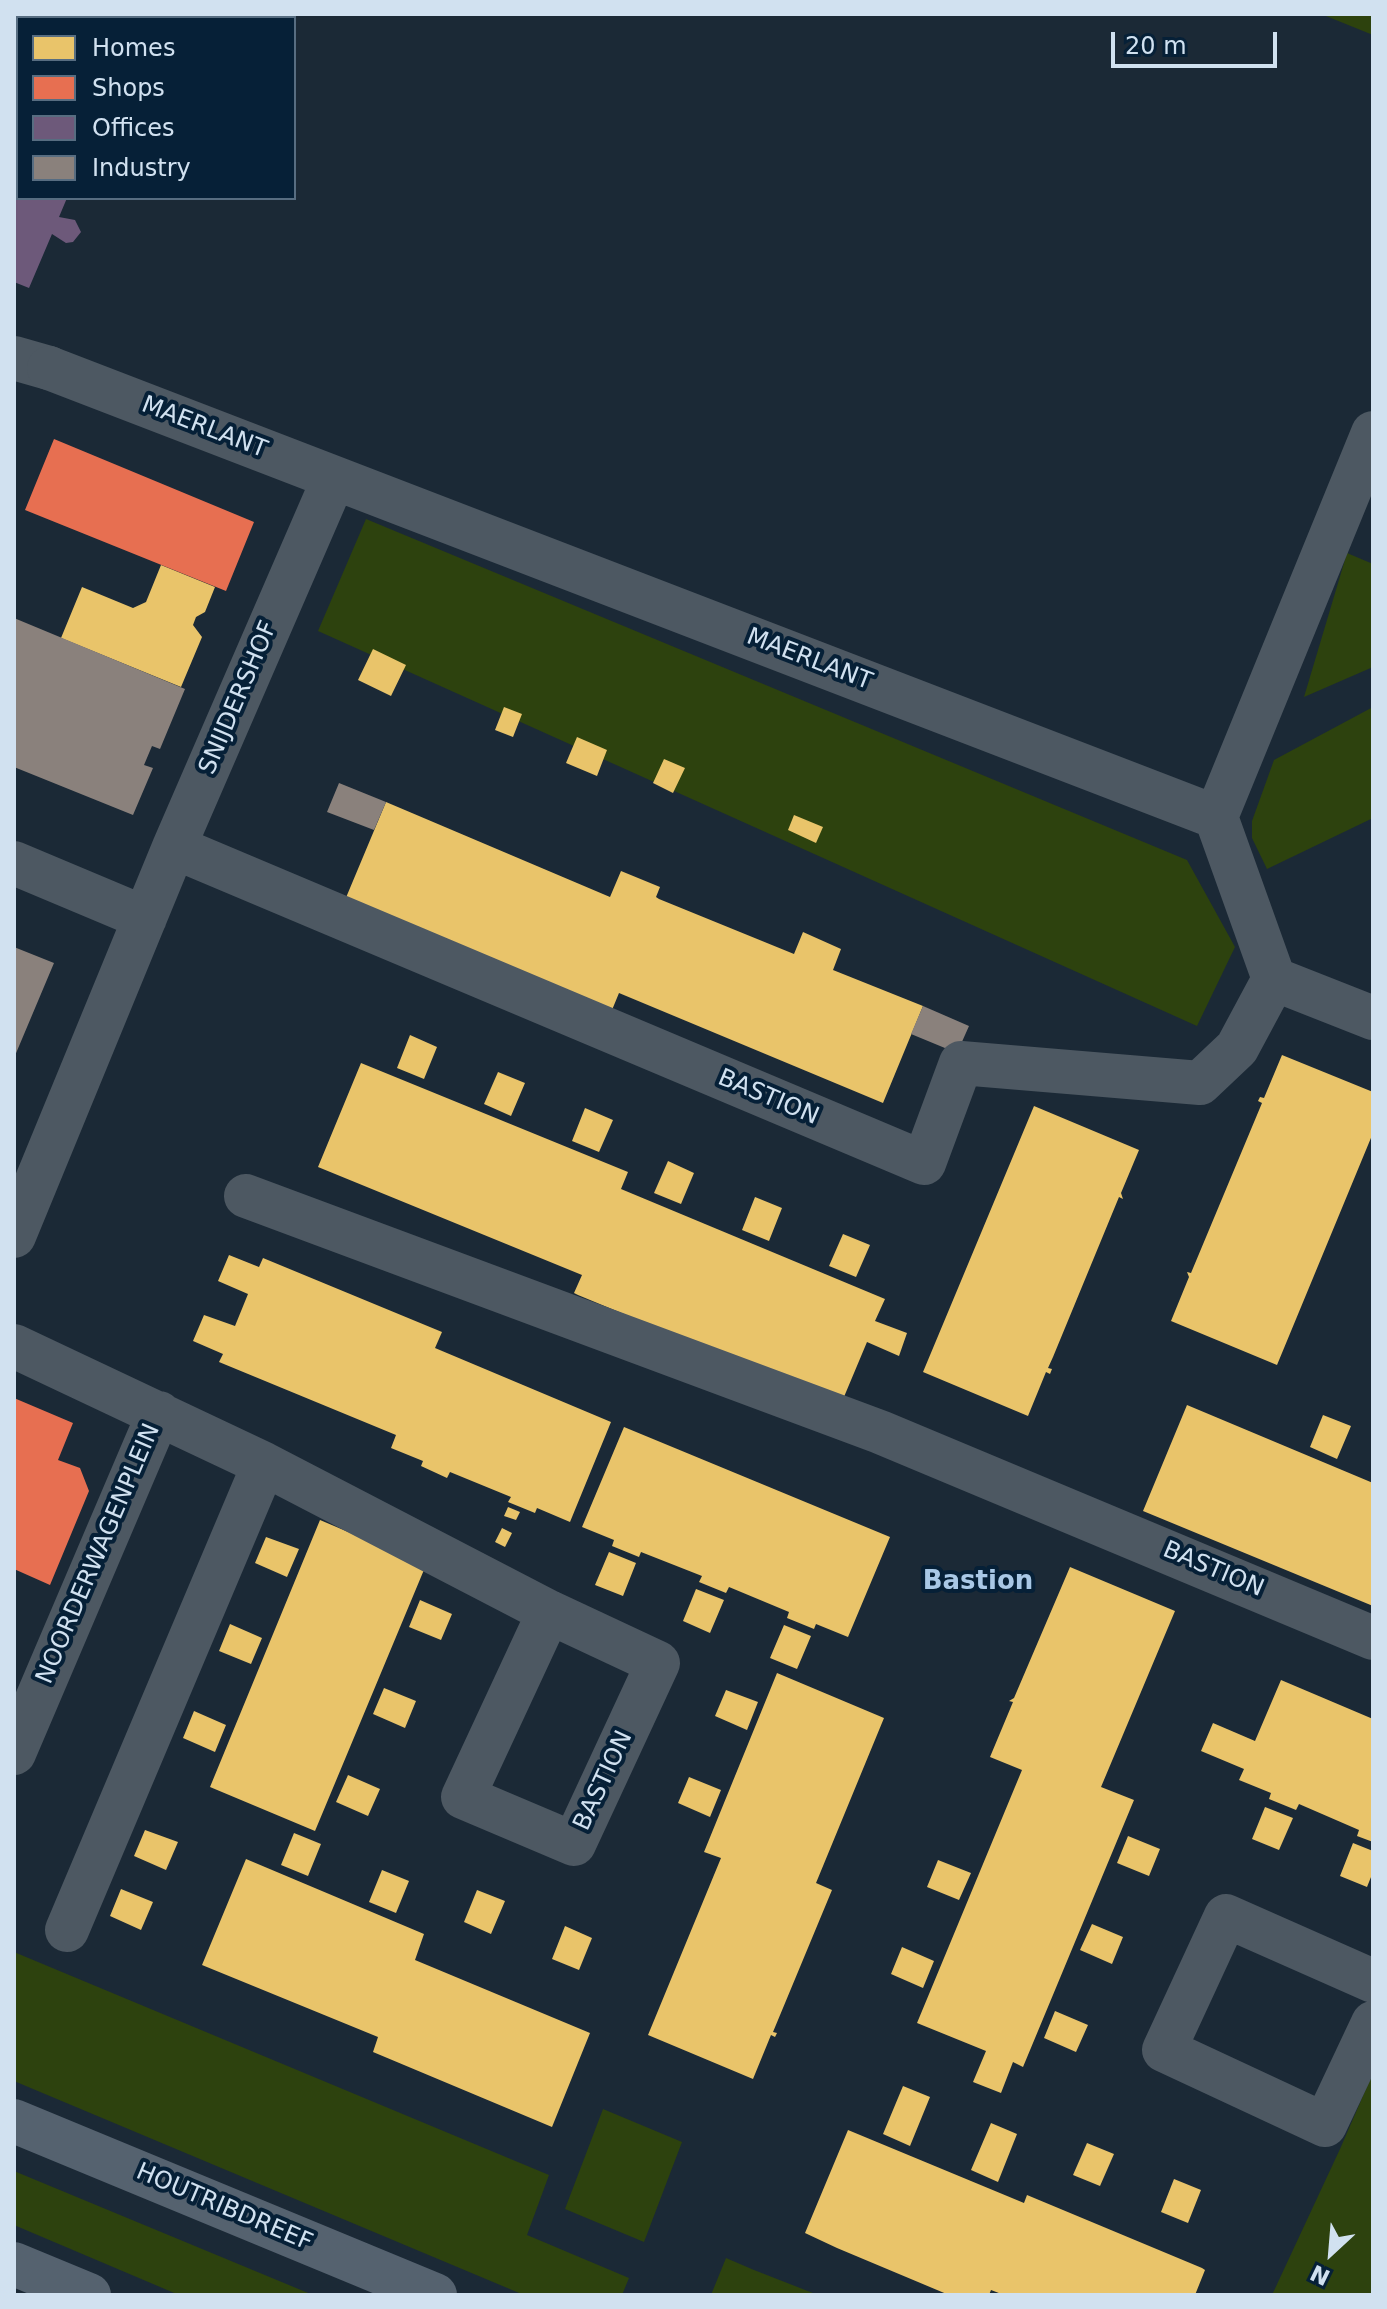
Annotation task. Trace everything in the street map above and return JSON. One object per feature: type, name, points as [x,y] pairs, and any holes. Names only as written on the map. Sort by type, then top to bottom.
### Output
[{"type":"main road","name":"HOUTRIBDREEF","points":[[14,2121],[435,2295]]},
{"type":"main road","points":[[14,2264],[89,2295]]},
{"type":"street","name":"MAERLANT","points":[[32,363],[1216,817]]},
{"type":"street","points":[[1373,433],[1216,817],[1274,979],[1373,1018]]},
{"type":"street","name":"SNIJDERSHOF","points":[[14,1236],[174,847],[334,478]]},
{"type":"street","name":"BASTION","points":[[174,847],[924,1163],[961,1063],[1200,1083],[1237,1048],[1274,979]]},
{"type":"street","points":[[14,863],[145,918]]},
{"type":"street","name":"BASTION","points":[[246,1196],[880,1432],[1373,1638]]},
{"type":"street","name":"NOORDERWAGENPLEIN","points":[[14,1346],[159,1413],[14,1753]]},
{"type":"street","name":"BASTION","points":[[159,1413],[549,1612],[658,1663],[574,1844],[463,1797],[549,1612]]},
{"type":"street","points":[[67,1930],[264,1464]]},
{"type":"street","points":[[1373,1981],[1226,1916],[1164,2050],[1325,2125],[1373,2023]]},
{"type":"green space","points":[[1321,14],[1373,14],[1373,35]]},
{"type":"green space","points":[[366,519],[1187,860],[1235,947],[1197,1026],[318,631]]},
{"type":"green space","points":[[1347,553],[1373,564],[1373,667],[1304,697]]},
{"type":"green space","points":[[1373,707],[1373,818],[1267,869],[1252,838],[1252,821],[1274,760]]},
{"type":"green space","points":[[14,1952],[549,2175],[527,2235],[629,2278],[622,2295],[524,2295],[14,2081]]},
{"type":"green space","points":[[1373,2073],[1373,2295],[1272,2295],[1340,2149]]},
{"type":"green space","points":[[603,2109],[682,2142],[644,2242],[565,2209]]},
{"type":"green space","points":[[14,2171],[313,2295],[179,2295],[14,2225]]},
{"type":"green space","points":[[726,2258],[754,2270],[818,2295],[711,2295]]},
{"type":"building: Homes","points":[[161,565],[215,587],[205,612],[196,617],[193,625],[202,637],[181,687],[61,638],[82,587],[133,608],[146,602]]},
{"type":"building: Homes","points":[[373,649],[406,665],[391,696],[358,680]]},
{"type":"building: Homes","points":[[504,707],[522,714],[513,737],[495,730]]},
{"type":"building: Homes","points":[[577,737],[607,750],[597,776],[566,763]]},
{"type":"building: Homes","points":[[664,759],[685,768],[673,793],[653,783]]},
{"type":"building: Homes","points":[[386,802],[610,897],[621,871],[660,887],[656,897],[659,899],[794,954],[803,932],[841,949],[833,970],[923,1006],[883,1103],[619,993],[612,1010],[345,900]]},
{"type":"building: Homes","points":[[794,815],[823,827],[816,843],[788,830]]},
{"type":"building: Homes","points":[[410,1035],[437,1047],[424,1079],[397,1068]]},
{"type":"building: Homes","points":[[1282,1055],[1373,1092],[1373,1133],[1277,1365],[1171,1321],[1189,1277],[1187,1272],[1191,1273],[1262,1103],[1258,1101],[1260,1097],[1264,1098]]},
{"type":"building: Homes","points":[[361,1063],[628,1172],[621,1189],[885,1299],[875,1321],[907,1333],[899,1356],[867,1342],[841,1404],[578,1295],[574,1293],[582,1275],[318,1167]]},
{"type":"building: Homes","points":[[498,1072],[525,1083],[511,1116],[484,1104]]},
{"type":"building: Homes","points":[[1034,1106],[1139,1150],[1121,1193],[1123,1199],[1119,1197],[1048,1368],[1052,1369],[1050,1374],[1046,1372],[1028,1416],[923,1372]]},
{"type":"building: Homes","points":[[585,1108],[613,1120],[599,1152],[572,1141]]},
{"type":"building: Homes","points":[[668,1161],[694,1173],[681,1204],[654,1193]]},
{"type":"building: Homes","points":[[755,1197],[782,1208],[769,1241],[742,1230]]},
{"type":"building: Homes","points":[[843,1234],[870,1245],[856,1277],[829,1266]]},
{"type":"building: Homes","points":[[229,1255],[259,1267],[263,1258],[442,1332],[435,1348],[611,1422],[570,1522],[537,1508],[535,1513],[508,1502],[511,1497],[450,1472],[447,1478],[421,1466],[423,1461],[391,1448],[396,1435],[219,1362],[223,1354],[193,1341],[204,1315],[235,1326],[248,1294],[218,1281]]},
{"type":"building: Homes","points":[[1187,1405],[1373,1483],[1373,1606],[1143,1511]]},
{"type":"building: Homes","points":[[1323,1415],[1351,1426],[1337,1459],[1310,1447]]},
{"type":"building: Homes","points":[[624,1427],[890,1537],[848,1637],[816,1624],[814,1629],[787,1618],[789,1612],[729,1587],[726,1593],[699,1582],[702,1576],[641,1552],[639,1557],[612,1546],[614,1540],[582,1527]]},
{"type":"building: Homes","points":[[508,1507],[520,1512],[516,1520],[504,1516]]},
{"type":"building: Homes","points":[[320,1520],[426,1565],[315,1831],[210,1787]]},
{"type":"building: Homes","points":[[502,1528],[512,1533],[505,1547],[495,1542]]},
{"type":"building: Homes","points":[[266,1537],[299,1549],[287,1577],[255,1563]]},
{"type":"building: Homes","points":[[609,1552],[636,1563],[623,1596],[595,1585]]},
{"type":"building: Homes","points":[[1070,1567],[1175,1611],[1101,1787],[1134,1800],[1023,2067],[1013,2062],[1001,2093],[973,2082],[986,2051],[917,2023],[1022,1770],[990,1757],[1013,1702],[1009,1701],[1014,1698]]},
{"type":"building: Homes","points":[[696,1589],[724,1600],[710,1633],[683,1621]]},
{"type":"building: Homes","points":[[420,1600],[452,1614],[441,1640],[409,1627]]},
{"type":"building: Homes","points":[[230,1624],[262,1638],[251,1664],[219,1651]]},
{"type":"building: Homes","points":[[784,1625],[811,1636],[797,1669],[770,1658]]},
{"type":"building: Homes","points":[[777,1673],[884,1718],[816,1883],[832,1890],[773,2032],[777,2033],[775,2037],[771,2035],[753,2079],[648,2035],[721,1858],[704,1852]]},
{"type":"building: Homes","points":[[1281,1680],[1373,1719],[1373,1842],[1357,1836],[1359,1830],[1299,1804],[1296,1810],[1269,1799],[1271,1793],[1239,1780],[1244,1769],[1201,1751],[1213,1723],[1255,1741]]},
{"type":"building: Homes","points":[[384,1688],[416,1701],[405,1728],[373,1714]]},
{"type":"building: Homes","points":[[726,1690],[758,1702],[747,1730],[715,1716]]},
{"type":"building: Homes","points":[[194,1711],[226,1725],[215,1752],[183,1738]]},
{"type":"building: Homes","points":[[348,1775],[380,1789],[368,1816],[336,1802]]},
{"type":"building: Homes","points":[[689,1777],[721,1790],[710,1817],[678,1803]]},
{"type":"building: Homes","points":[[1265,1807],[1293,1818],[1279,1850],[1252,1839]]},
{"type":"building: Homes","points":[[145,1830],[178,1842],[166,1870],[134,1856]]},
{"type":"building: Homes","points":[[294,1833],[321,1844],[308,1876],[281,1865]]},
{"type":"building: Homes","points":[[1128,1836],[1160,1849],[1149,1876],[1117,1863]]},
{"type":"building: Homes","points":[[1353,1843],[1373,1851],[1373,1872],[1367,1887],[1340,1876]]},
{"type":"building: Homes","points":[[246,1859],[424,1934],[415,1960],[590,2033],[552,2127],[373,2052],[378,2037],[202,1965]]},
{"type":"building: Homes","points":[[938,1860],[971,1873],[959,1900],[927,1887]]},
{"type":"building: Homes","points":[[382,1870],[409,1881],[396,1913],[369,1902]]},
{"type":"building: Homes","points":[[121,1889],[153,1902],[141,1930],[110,1916]]},
{"type":"building: Homes","points":[[477,1890],[505,1901],[491,1934],[464,1922]]},
{"type":"building: Homes","points":[[1092,1924],[1123,1937],[1112,1964],[1080,1950]]},
{"type":"building: Homes","points":[[565,1926],[592,1938],[579,1970],[552,1959]]},
{"type":"building: Homes","points":[[902,1947],[934,1961],[923,1988],[891,1974]]},
{"type":"building: Homes","points":[[1055,2011],[1088,2025],[1076,2052],[1044,2038]]},
{"type":"building: Homes","points":[[903,2086],[930,2097],[910,2146],[883,2134]]},
{"type":"building: Homes","points":[[991,2123],[1017,2134],[998,2182],[971,2170]]},
{"type":"building: Homes","points":[[848,2130],[1024,2203],[1027,2195],[1202,2268],[1205,2270],[1195,2295],[1004,2295],[991,2290],[989,2295],[949,2295],[805,2233]]},
{"type":"building: Homes","points":[[1087,2143],[1114,2154],[1100,2186],[1073,2175]]},
{"type":"building: Homes","points":[[1174,2179],[1201,2190],[1188,2223],[1161,2212]]},
{"type":"building: Shops","points":[[54,439],[254,522],[226,591],[25,510]]},
{"type":"building: Shops","points":[[14,1398],[73,1423],[58,1460],[80,1468],[89,1491],[50,1585],[14,1569]]},
{"type":"building: Offices","points":[[14,14],[44,14],[16,16],[14,87]]},
{"type":"building: Offices","points":[[14,136],[16,200],[66,200],[59,217],[75,220],[81,232],[73,242],[66,243],[52,234],[29,288],[14,282]]},
{"type":"building: Industry","points":[[14,618],[185,689],[160,749],[152,746],[144,765],[153,768],[133,815],[14,767]]},
{"type":"building: Industry","points":[[339,783],[386,802],[374,830],[327,812]]},
{"type":"building: Industry","points":[[14,947],[54,963],[14,1058]]},
{"type":"building: Industry","points":[[923,1006],[969,1026],[957,1053],[911,1034]]},
{"type":"district","name":"Bastion","points":[[978,1582]]}]
